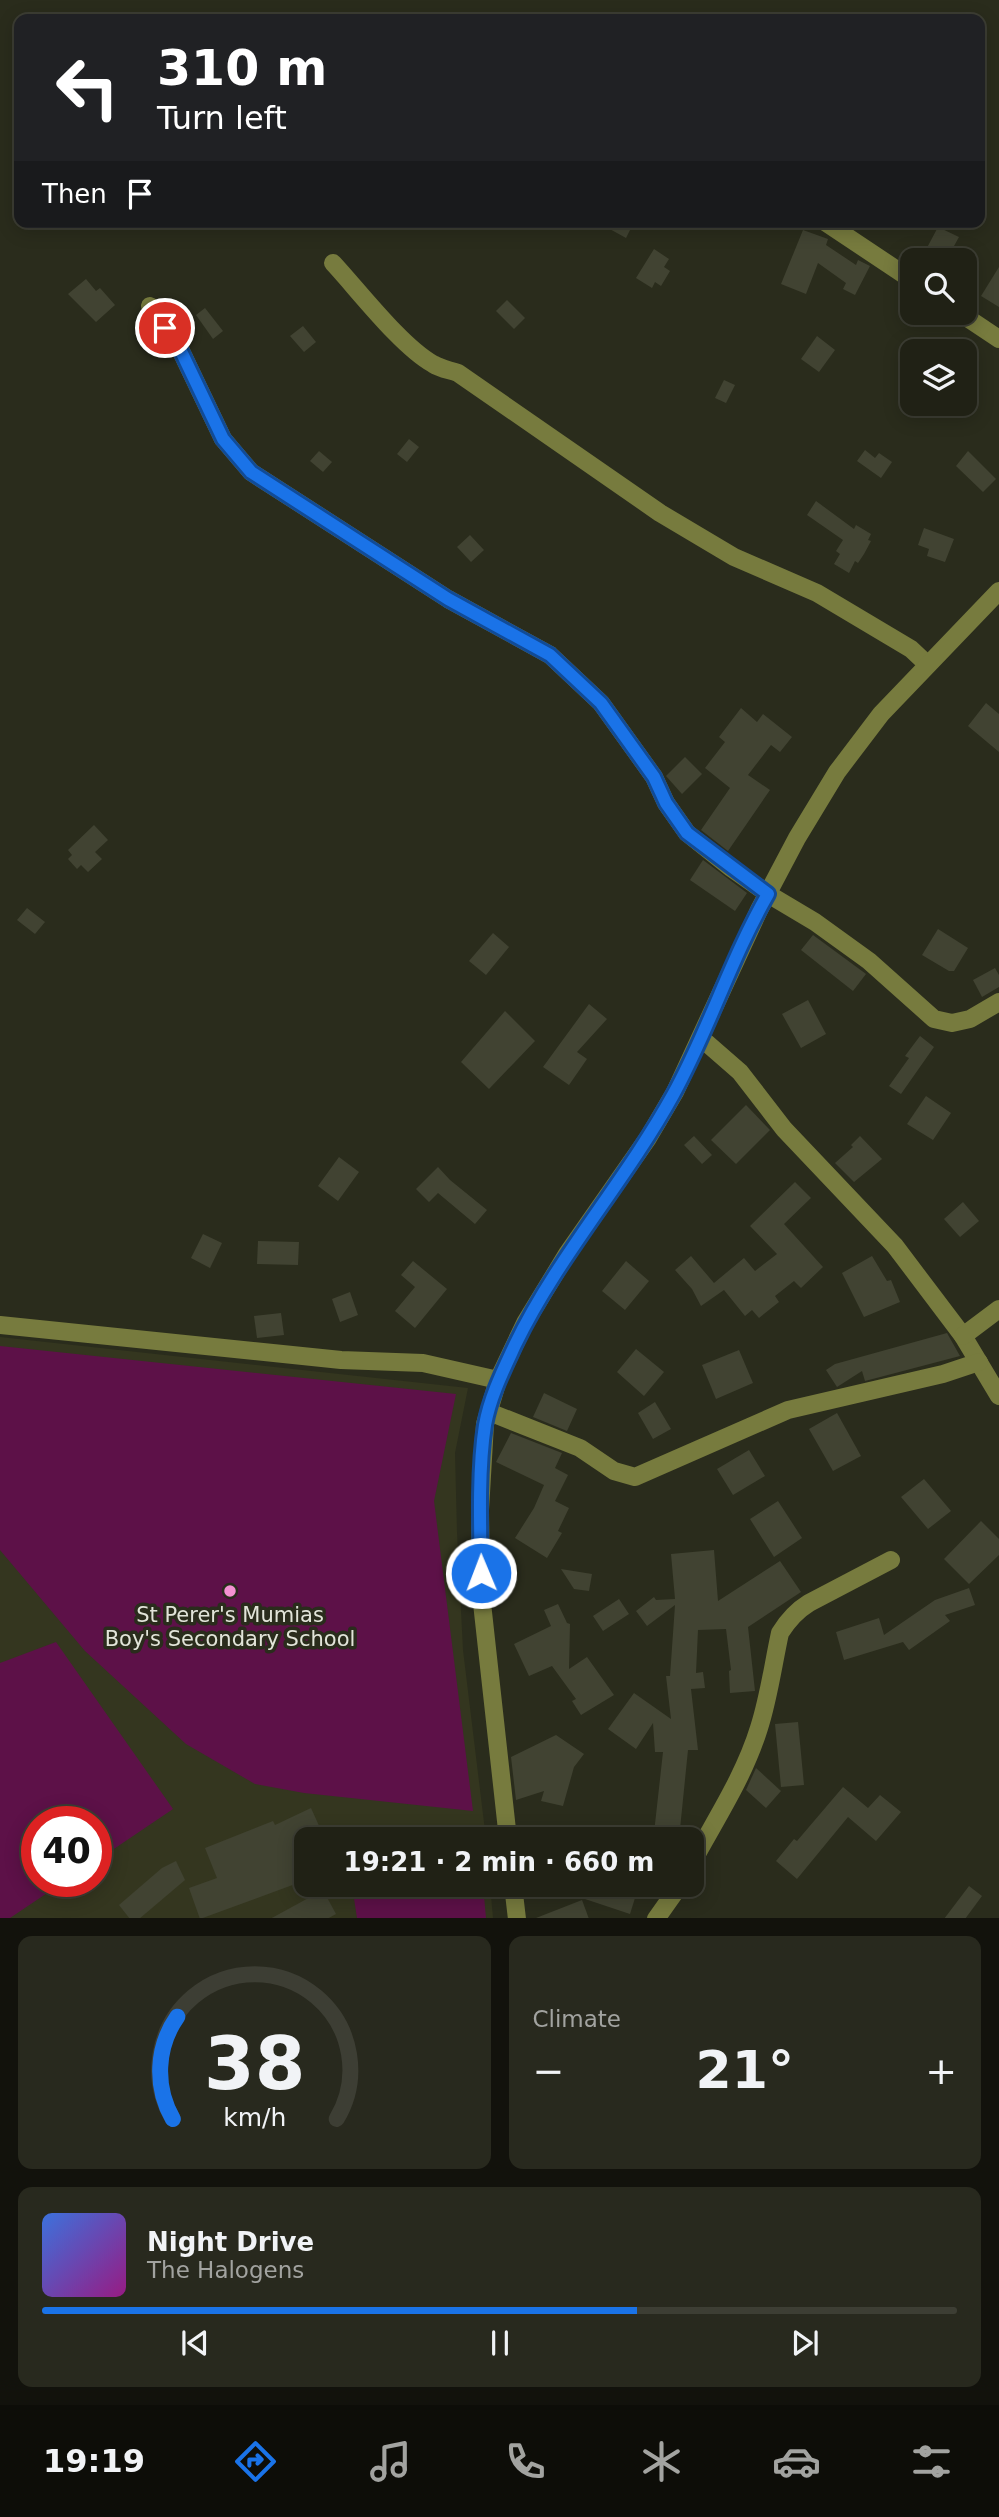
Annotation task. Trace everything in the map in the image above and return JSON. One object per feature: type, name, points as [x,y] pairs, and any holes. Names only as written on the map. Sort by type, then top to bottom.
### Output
[{"type":"street","points":[[834,228],[900,272]]},
{"type":"street","points":[[334,263],[397,332],[428,361],[458,373],[577,457],[685,528],[734,556],[817,593],[911,649],[927,664]]},
{"type":"street","points":[[150,306],[180,349],[223,439],[251,472],[448,599],[550,655],[601,703],[654,777],[666,803],[687,833],[768,894],[816,922],[869,961],[934,1019],[952,1024],[970,1019],[999,1002]]},
{"type":"street","points":[[977,324],[999,339]]},
{"type":"street","points":[[507,1827],[481,1594],[480,1510],[485,1424],[498,1380],[525,1323],[567,1254],[648,1138],[675,1093],[768,894],[797,838],[843,763],[873,723],[999,591]]},
{"type":"street","points":[[701,1038],[740,1072],[784,1129],[877,1225],[963,1336],[999,1396]]},
{"type":"street","points":[[963,1336],[999,1309]]},
{"type":"street","points":[[0,1325],[341,1360],[423,1363],[498,1380]]},
{"type":"street","points":[[489,1412],[580,1448],[614,1471],[635,1477],[788,1410],[943,1374],[979,1362]]},
{"type":"street","points":[[704,1842],[734,1789],[758,1730],[780,1633],[784,1626],[798,1610],[809,1603],[891,1560]]},
{"type":"street","points":[[514,1897],[517,1918]]},
{"type":"street","points":[[657,1918],[672,1897]]},
{"type":"shaded area","name":"St Perer's Mumias Boy's Secondary School","points":[[0,1337],[468,1388],[455,1453],[463,1650],[485,1827],[294,1827],[294,1897],[491,1897],[493,1918],[0,1918]]},
{"type":"shaded area","name":"St Perer's Mumias Boy's Secondary School","points":[[0,1346],[456,1394],[434,1501],[473,1811],[304,1793],[255,1784],[186,1744],[85,1651],[0,1550]]},
{"type":"shaded area","points":[[56,1642],[173,1809],[112,1850],[112,1806],[21,1806],[21,1897],[41,1897],[10,1918],[0,1918],[0,1663]]},
{"type":"shaded area","points":[[354,1897],[484,1897],[486,1918],[357,1918]]},
{"type":"building","points":[[608,228],[631,228],[626,238]]},
{"type":"building","points":[[937,228],[959,237],[954,246],[957,248],[927,248]]},
{"type":"building","points":[[803,230],[828,239],[826,245],[856,265],[858,260],[870,266],[855,295],[843,289],[846,283],[818,263],[806,294],[781,284]]},
{"type":"building","points":[[654,249],[669,259],[664,267],[670,271],[661,286],[655,282],[652,288],[636,278]]},
{"type":"building","points":[[999,267],[999,307],[981,296]]},
{"type":"building","points":[[86,279],[96,291],[100,288],[115,305],[96,322],[68,294]]},
{"type":"building","points":[[507,300],[525,318],[514,329],[496,311]]},
{"type":"building","points":[[205,308],[223,331],[213,339],[196,315]]},
{"type":"building","points":[[303,326],[316,342],[304,352],[290,336]]},
{"type":"building","points":[[817,336],[835,350],[819,372],[801,359]]},
{"type":"building","points":[[724,380],[735,385],[726,403],[715,398]]},
{"type":"building","points":[[409,439],[419,447],[407,462],[397,454]]},
{"type":"building","points":[[865,450],[875,458],[879,453],[892,462],[881,478],[857,461]]},
{"type":"building","points":[[319,451],[332,462],[323,472],[310,461]]},
{"type":"building","points":[[968,451],[996,479],[983,492],[956,466]]},
{"type":"building","points":[[816,501],[854,529],[856,525],[871,534],[868,540],[871,541],[864,554],[858,563],[855,561],[849,573],[834,564],[840,554],[836,551],[843,540],[807,515]]},
{"type":"building","points":[[924,528],[954,539],[945,562],[927,556],[929,549],[918,545]]},
{"type":"building","points":[[470,535],[484,550],[471,562],[457,547]]},
{"type":"building","points":[[986,703],[999,714],[999,752],[968,726]]},
{"type":"building","points":[[741,708],[757,722],[763,714],[792,737],[780,752],[771,745],[748,775],[770,790],[728,851],[701,830],[730,788],[705,768],[725,742],[719,737]]},
{"type":"building","points":[[685,757],[702,774],[682,794],[666,776]]},
{"type":"building","points":[[94,825],[108,840],[95,852],[102,859],[88,872],[81,865],[77,869],[68,859],[72,855],[68,850]]},
{"type":"building","points":[[703,860],[747,893],[735,911],[690,880]]},
{"type":"building","points":[[27,908],[45,922],[35,934],[17,920]]},
{"type":"building","points":[[938,929],[968,948],[954,971],[949,971],[922,955]]},
{"type":"building","points":[[493,933],[509,947],[486,975],[469,961]]},
{"type":"building","points":[[813,935],[866,974],[853,991],[801,950]]},
{"type":"building","points":[[995,968],[999,975],[999,987],[982,997],[973,980]]},
{"type":"building","points":[[808,1000],[826,1034],[801,1048],[782,1014]]},
{"type":"building","points":[[589,1004],[607,1019],[577,1052],[587,1059],[569,1085],[543,1067]]},
{"type":"building","points":[[505,1011],[535,1041],[489,1089],[461,1062]]},
{"type":"building","points":[[920,1036],[934,1047],[901,1094],[889,1086],[909,1058],[905,1056]]},
{"type":"building","points":[[926,1096],[951,1113],[933,1140],[907,1124]]},
{"type":"building","points":[[746,1105],[770,1130],[736,1164],[711,1140]]},
{"type":"building","points":[[694,1136],[712,1155],[702,1164],[684,1145]]},
{"type":"building","points":[[860,1136],[882,1159],[854,1182],[835,1163],[853,1147],[851,1145]]},
{"type":"building","points":[[339,1157],[359,1172],[338,1201],[318,1186]]},
{"type":"building","points":[[438,1167],[487,1210],[475,1224],[438,1193],[429,1202],[416,1189]]},
{"type":"building","points":[[795,1182],[811,1198],[784,1224],[823,1267],[801,1288],[794,1281],[775,1296],[779,1302],[759,1318],[752,1310],[745,1316],[724,1290],[701,1306],[692,1289],[675,1270],[691,1256],[714,1283],[744,1258],[755,1271],[777,1254],[750,1226]]},
{"type":"building","points":[[963,1202],[979,1221],[960,1237],[944,1219]]},
{"type":"building","points":[[203,1234],[222,1243],[210,1268],[191,1258]]},
{"type":"building","points":[[258,1241],[299,1242],[298,1265],[257,1264]]},
{"type":"building","points":[[872,1256],[887,1281],[891,1280],[900,1302],[864,1317],[842,1273]]},
{"type":"building","points":[[413,1261],[447,1289],[415,1328],[395,1311],[415,1287],[401,1275]]},
{"type":"building","points":[[626,1261],[649,1281],[625,1310],[602,1291]]},
{"type":"building","points":[[350,1292],[358,1315],[340,1322],[332,1299]]},
{"type":"building","points":[[281,1313],[284,1335],[257,1338],[254,1316]]},
{"type":"building","points":[[947,1333],[960,1356],[865,1381],[862,1371],[837,1387],[826,1370],[835,1364]]},
{"type":"building","points":[[636,1349],[664,1372],[644,1396],[617,1372]]},
{"type":"building","points":[[739,1350],[753,1383],[716,1399],[702,1365]]},
{"type":"building","points":[[544,1393],[577,1409],[567,1431],[533,1417]]},
{"type":"building","points":[[655,1402],[671,1429],[653,1439],[638,1413]]},
{"type":"building","points":[[837,1413],[861,1456],[833,1471],[809,1429]]},
{"type":"building","points":[[511,1433],[562,1453],[555,1468],[568,1475],[555,1501],[569,1508],[558,1531],[562,1533],[547,1558],[515,1538],[534,1508],[544,1485],[496,1462]]},
{"type":"building","points":[[749,1450],[765,1476],[733,1495],[717,1469]]},
{"type":"building","points":[[924,1479],[951,1511],[928,1529],[901,1497]]},
{"type":"building","points":[[778,1501],[802,1538],[774,1557],[750,1519]]},
{"type":"building","points":[[981,1521],[999,1539],[999,1555],[969,1584],[944,1559]]},
{"type":"building","points":[[714,1550],[718,1601],[780,1561],[801,1592],[748,1627],[755,1691],[730,1693],[731,1670],[726,1629],[698,1630],[696,1673],[703,1672],[705,1688],[691,1689],[698,1750],[688,1750],[680,1827],[655,1827],[663,1752],[655,1752],[653,1723],[636,1749],[608,1729],[634,1693],[671,1719],[666,1676],[670,1676],[675,1605],[647,1626],[636,1611],[654,1597],[656,1600],[675,1599],[671,1554]]},
{"type":"building","points":[[561,1569],[592,1574],[589,1591],[574,1589]]},
{"type":"building","points":[[969,1588],[975,1605],[945,1615],[950,1621],[909,1650],[903,1642],[844,1660],[836,1632],[879,1618],[884,1635],[935,1600]]},
{"type":"building","points":[[619,1599],[629,1614],[603,1631],[593,1616]]},
{"type":"building","points":[[558,1604],[570,1624],[569,1669],[587,1657],[614,1695],[581,1715],[572,1701],[576,1699],[552,1666],[529,1676],[514,1644],[551,1626],[544,1610]]},
{"type":"building","points":[[798,1722],[804,1785],[781,1787],[775,1724]]},
{"type":"building","points":[[556,1735],[584,1754],[574,1767],[563,1806],[541,1801],[544,1791],[516,1800],[511,1757]]},
{"type":"building","points":[[756,1768],[781,1791],[766,1808],[746,1790]]},
{"type":"building","points":[[843,1787],[868,1808],[880,1795],[901,1812],[876,1841],[848,1817],[797,1879],[776,1861],[794,1839],[797,1841]]},
{"type":"building","points":[[311,1808],[320,1827],[294,1827],[294,1884],[200,1918],[189,1888],[217,1878],[205,1848],[273,1821],[275,1825]]},
{"type":"building","points":[[176,1861],[185,1880],[140,1918],[129,1918],[119,1905],[162,1868]]},
{"type":"building","points":[[969,1886],[982,1896],[966,1918],[945,1918]]},
{"type":"building","points":[[310,1897],[327,1897],[336,1914],[329,1918],[272,1918]]},
{"type":"building","points":[[582,1897],[635,1897],[630,1914]]},
{"type":"building","points":[[582,1900],[589,1918],[536,1918]]},
{"type":"place","name":"St Perer's Mumias Boy's Secondary School","points":[[230,1591]]},
{"type":"route","points":[[165,328],[180,349],[223,439],[251,472],[448,599],[550,655],[601,703],[654,777],[666,803],[687,833],[768,894],[675,1093],[648,1138],[567,1254],[525,1323],[498,1380],[485,1424],[480,1510],[481,1573]]}]
